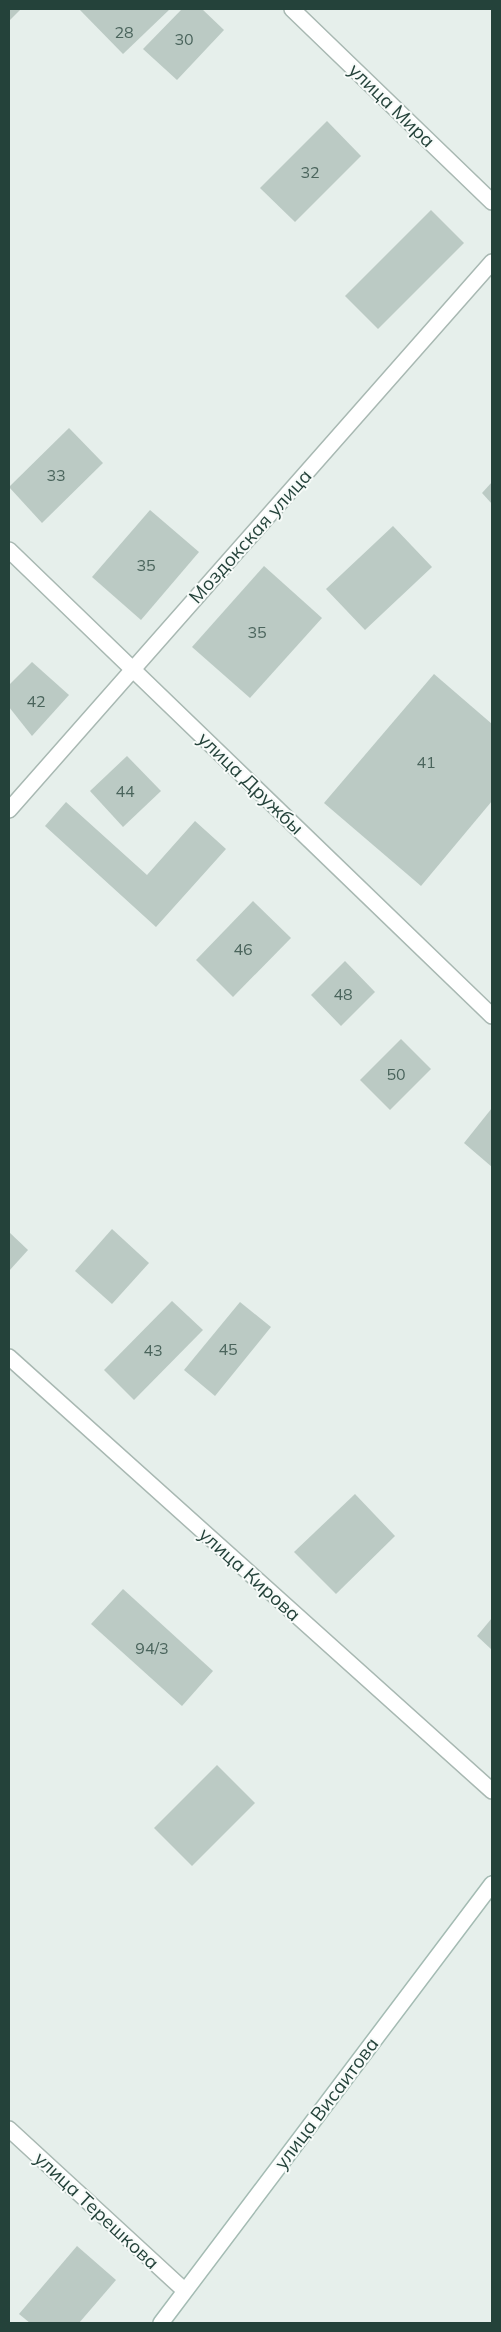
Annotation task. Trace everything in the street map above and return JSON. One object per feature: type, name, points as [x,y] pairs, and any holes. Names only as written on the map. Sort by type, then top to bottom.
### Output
[{"type":"street","name":"улица Мира","points":[[292,9],[492,202]]},
{"type":"street","name":"Моздокская улица","points":[[9,810],[492,262]]},
{"type":"street","name":"улица Дружбы","points":[[9,550],[492,1016]]},
{"type":"street","name":"улица Кирова","points":[[9,1357],[492,1791]]},
{"type":"street","name":"улица Висаитова","points":[[161,2323],[184,2290],[492,1884]]},
{"type":"street","name":"улица Терешкова","points":[[9,2129],[184,2290]]},
{"type":"building","points":[[9,9],[21,9],[9,21]]},
{"type":"building","points":[[79,9],[170,9],[123,54]]},
{"type":"building","points":[[182,9],[202,9],[224,30],[177,80],[143,49]]},
{"type":"building","points":[[327,121],[361,156],[295,222],[260,188]]},
{"type":"building","points":[[431,210],[464,243],[378,329],[345,296]]},
{"type":"building","points":[[69,428],[103,463],[42,523],[9,487]]},
{"type":"building","points":[[492,482],[492,504],[482,493]]},
{"type":"building","points":[[150,510],[199,552],[141,620],[92,577]]},
{"type":"building","points":[[393,526],[432,567],[365,630],[326,589]]},
{"type":"building","points":[[264,566],[322,618],[250,698],[192,647]]},
{"type":"building","points":[[32,662],[69,695],[32,736],[9,707],[9,685]]},
{"type":"building","points":[[434,674],[492,724],[492,801],[421,886],[324,803]]},
{"type":"building","points":[[127,756],[161,791],[123,827],[90,791]]},
{"type":"building","points":[[66,802],[147,875],[195,821],[226,849],[156,927],[45,826]]},
{"type":"building","points":[[253,901],[291,938],[233,997],[196,960]]},
{"type":"building","points":[[345,961],[375,992],[341,1026],[311,995]]},
{"type":"building","points":[[401,1039],[431,1069],[390,1110],[360,1080]]},
{"type":"building","points":[[492,1108],[492,1167],[464,1143]]},
{"type":"building","points":[[112,1229],[149,1263],[112,1304],[75,1271]]},
{"type":"building","points":[[9,1232],[28,1250],[9,1271]]},
{"type":"building","points":[[172,1301],[203,1330],[134,1400],[104,1370]]},
{"type":"building","points":[[240,1302],[271,1327],[215,1396],[184,1370]]},
{"type":"building","points":[[355,1494],[395,1536],[336,1594],[294,1552]]},
{"type":"building","points":[[123,1589],[213,1671],[182,1706],[91,1624]]},
{"type":"building","points":[[492,1618],[492,1650],[477,1636]]},
{"type":"building","points":[[217,1765],[255,1803],[192,1866],[154,1828]]},
{"type":"building","points":[[77,2246],[116,2280],[79,2323],[30,2323],[19,2314]]}]
